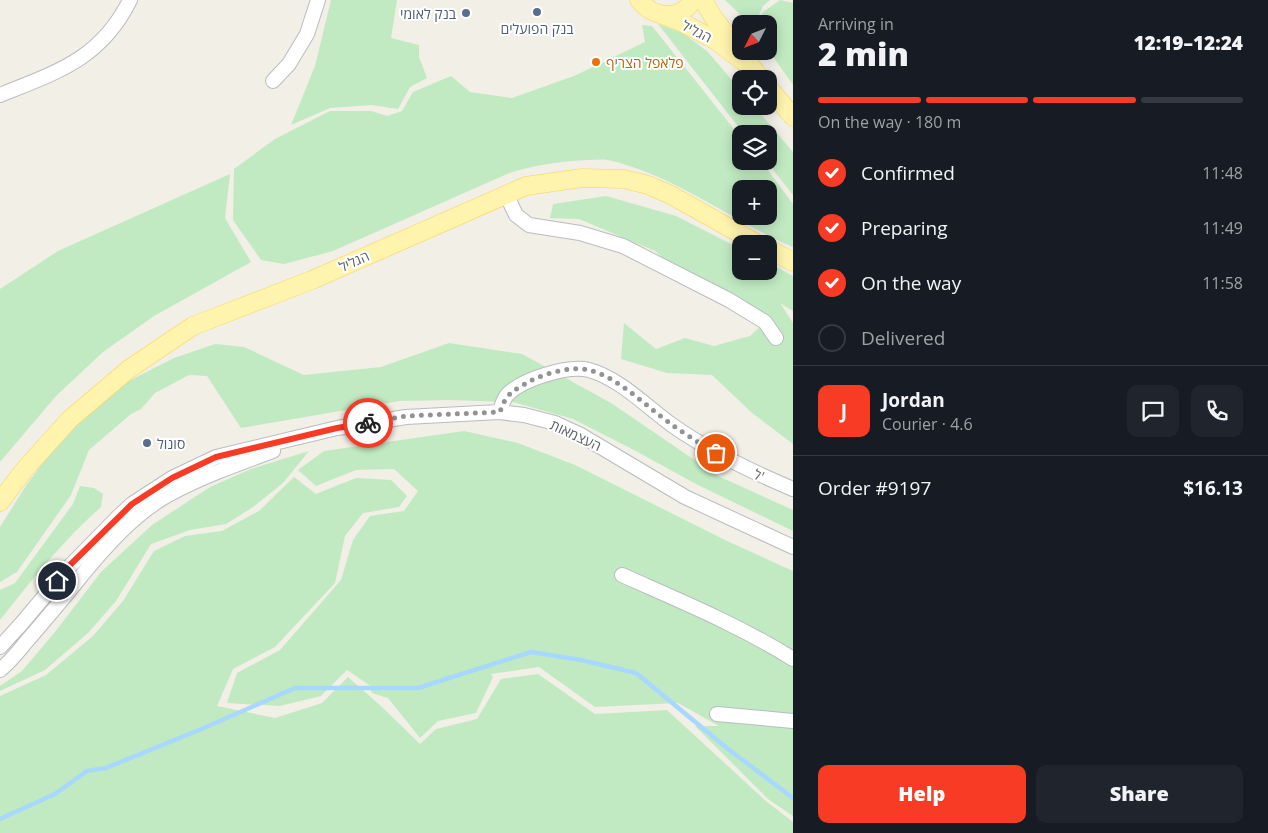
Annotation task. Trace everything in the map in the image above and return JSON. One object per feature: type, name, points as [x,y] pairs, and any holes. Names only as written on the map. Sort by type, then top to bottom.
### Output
[{"type":"main road","name":"הגליל","points":[[639,0],[653,12],[715,40],[751,70]]},
{"type":"main road","points":[[663,15],[674,15],[683,10],[693,0]]},
{"type":"main road","name":"הגליל","points":[[703,0],[713,17],[753,70]]},
{"type":"main road","points":[[777,98],[793,117]]},
{"type":"main road","name":"הגליל","points":[[0,502],[24,470],[70,419],[129,369],[193,326],[312,280],[526,186],[582,178],[624,179],[648,185],[672,195],[742,235]]},
{"type":"main road","points":[[777,253],[793,262]]},
{"type":"street","points":[[0,95],[51,74],[82,58],[98,45],[113,28],[130,0]]},
{"type":"street","points":[[273,81],[289,64],[307,34],[318,0]]},
{"type":"street","points":[[506,194],[516,215],[529,225],[580,233],[623,246],[729,300],[765,322],[776,338]]},
{"type":"street","name":"ל'","points":[[500,412],[504,399],[509,393],[540,376],[567,370],[587,370],[598,373],[615,383],[672,425],[727,460],[793,489]]},
{"type":"street","name":"העצמאות","points":[[0,647],[22,624],[68,567],[132,504],[172,478],[216,457],[337,428],[406,416],[500,412],[524,414],[555,424],[579,434],[685,496],[793,547]]},
{"type":"street","name":"העצמאות","points":[[0,670],[46,620],[90,566],[147,509],[167,496],[221,470],[337,428]]},
{"type":"street","points":[[622,575],[736,627],[793,659]]},
{"type":"street","points":[[717,714],[793,721]]},
{"type":"green space","points":[[331,0],[397,0],[391,38],[419,45],[419,57],[427,78],[410,87],[398,109],[372,105],[330,108],[291,125],[315,66]]},
{"type":"green space","points":[[725,0],[770,0],[763,6],[759,15],[741,15]]},
{"type":"green space","points":[[780,0],[793,3],[793,85],[775,60],[778,60],[778,15],[762,15],[763,12]]},
{"type":"green space","points":[[658,24],[683,33],[708,52],[732,80],[732,115],[762,115],[770,125],[737,125]]},
{"type":"green space","points":[[642,25],[652,26],[732,127],[732,170],[768,170],[775,180],[732,180],[732,216],[656,176],[608,160],[568,161],[547,164],[507,174],[333,251],[284,264],[261,260],[233,220],[234,169],[275,139],[330,111],[371,111],[387,116],[402,111],[413,92],[451,76],[470,92],[512,98],[574,76],[645,42]]},
{"type":"green space","points":[[777,133],[793,152],[793,195],[773,170],[777,170]]},
{"type":"green space","points":[[230,174],[225,218],[251,262],[154,316],[103,352],[56,396],[0,462],[0,289],[58,251]]},
{"type":"green space","points":[[777,182],[793,204],[793,247],[777,239],[777,235],[768,235],[750,225],[777,225]]},
{"type":"green space","points":[[606,196],[676,216],[732,244],[732,280],[777,280],[777,267],[793,276],[793,311],[780,303],[793,323],[793,444],[751,412],[712,375],[667,373],[621,359],[624,323],[656,349],[685,338],[714,346],[750,336],[761,326],[679,272],[655,251],[579,219],[550,218],[553,204]]},
{"type":"green space","points":[[449,343],[522,354],[611,403],[718,476],[793,510],[793,531],[696,484],[573,419],[513,402],[399,401],[241,428],[207,376],[189,375],[155,393],[141,409],[131,414],[89,450],[71,495],[17,572],[0,582],[0,527],[27,484],[62,437],[113,389],[174,358],[215,344],[244,347],[304,375],[381,367]]},
{"type":"green space","points":[[464,431],[518,443],[575,465],[727,541],[793,571],[793,816],[768,799],[695,726],[719,726],[678,703],[595,707],[539,667],[491,674],[493,677],[476,713],[438,721],[420,738],[388,698],[372,693],[369,685],[347,670],[321,696],[280,706],[227,703],[237,673],[280,650],[341,580],[353,540],[370,516],[404,511],[418,491],[394,469],[356,470],[316,486],[298,470],[324,451]]},
{"type":"green space","points":[[309,451],[283,483],[253,507],[226,524],[190,530],[151,544],[116,601],[88,633],[45,670],[0,691],[0,686],[22,671],[101,572],[152,525],[210,487],[251,469]]},
{"type":"green space","points":[[294,477],[316,494],[356,478],[391,480],[407,496],[399,507],[363,513],[345,536],[335,583],[275,647],[233,669],[217,706],[275,718],[322,703],[348,677],[420,744],[436,729],[477,719],[501,679],[538,674],[595,714],[667,710],[767,802],[793,822],[793,833],[0,833],[0,696],[46,675],[93,636],[123,601],[154,551],[185,536],[222,531],[259,511]]},
{"type":"green space","points":[[80,486],[94,488],[103,494],[101,507],[61,547],[0,620],[0,590],[15,583],[73,504]]},
{"type":"waterway","points":[[0,819],[55,794],[87,771],[106,768],[295,688],[418,688],[531,652],[581,660],[636,673],[728,749],[793,798]]},
{"type":"way so far","points":[[368,423],[406,416],[500,412],[504,399],[509,393],[540,376],[567,370],[587,370],[598,373],[615,383],[672,425],[716,453]]},
{"type":"place","name":"בנק הפועלים","points":[[537,12]]},
{"type":"place","name":"בנק לאומי","points":[[466,13]]},
{"type":"place","name":"פלאפל הצריף","points":[[596,62]]},
{"type":"place","name":"סונול","points":[[147,443]]},
{"type":"route","points":[[57,581],[68,567],[132,504],[172,478],[216,457],[337,428],[368,423]]}]
